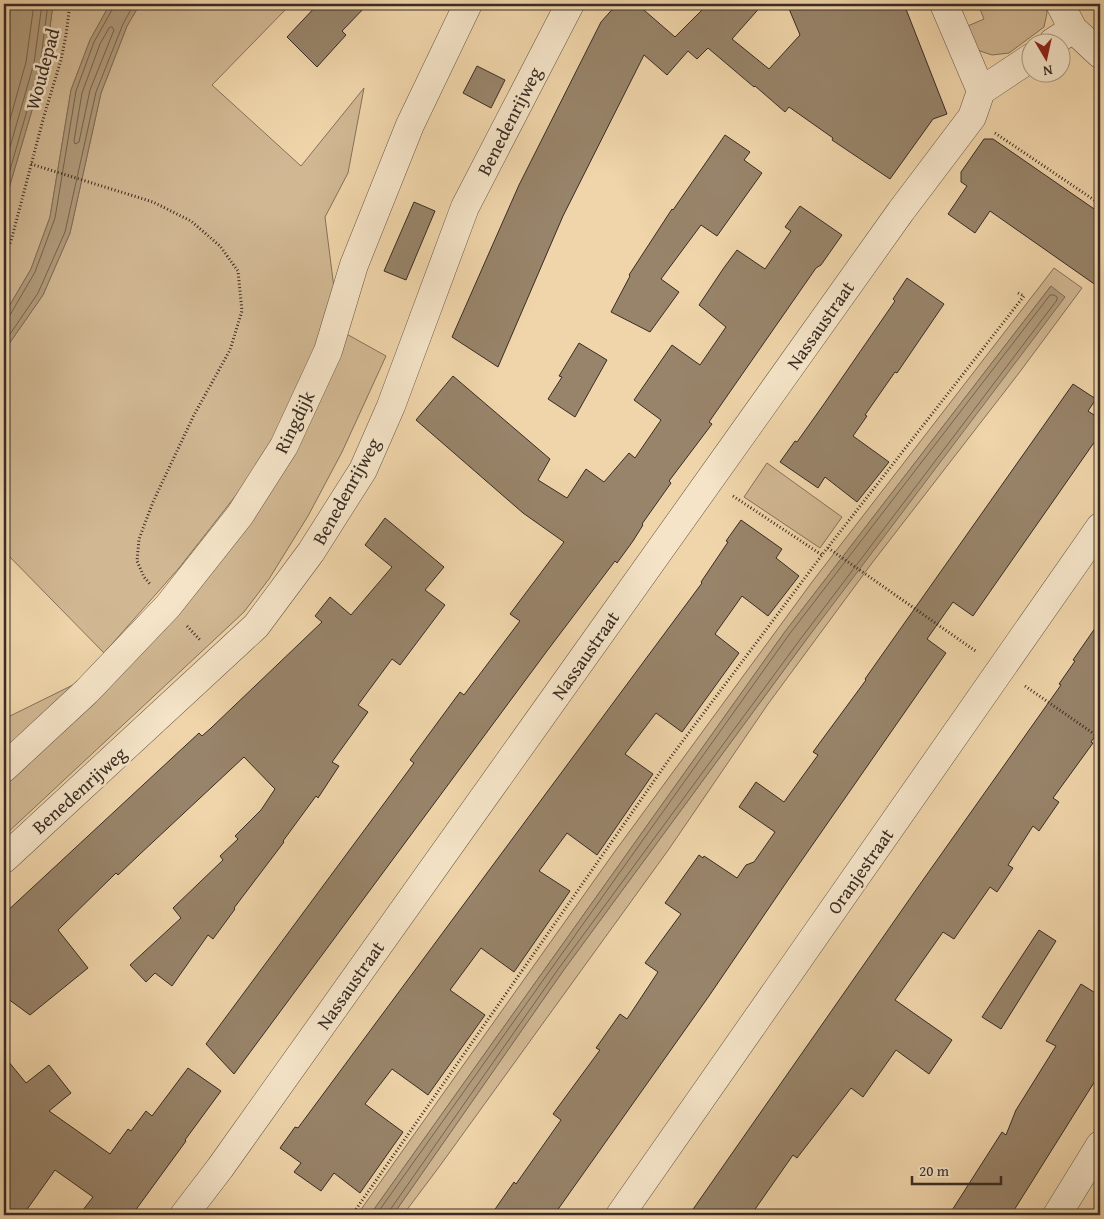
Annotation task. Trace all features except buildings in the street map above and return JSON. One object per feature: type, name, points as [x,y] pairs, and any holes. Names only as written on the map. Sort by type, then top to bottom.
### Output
[{"type":"street","name":"Ringdijk","points":[[4,768],[87,691],[168,606],[240,515],[284,446],[328,351],[354,265],[410,125],[468,4]]},
{"type":"street","name":"Benedenrijweg","points":[[4,859],[256,626],[306,560],[363,470],[391,406],[465,207],[570,4]]},
{"type":"street","points":[[944,4],[981,91],[1022,64]]},
{"type":"street","points":[[1060,4],[1063,32]]},
{"type":"street","points":[[1072,40],[1100,54]]},
{"type":"street","name":"Nassaustraat","points":[[184,1215],[226,1160],[901,211],[972,117],[981,91]]},
{"type":"street","name":"Oranjestraat","points":[[620,1215],[1100,527]]},
{"type":"street","points":[[1057,1215],[1100,1145]]},
{"type":"path","name":"Woudepad","points":[[4,256],[11,241],[61,60],[70,4]]},
{"type":"path","points":[[972,117],[1100,204]]},
{"type":"path","points":[[31,164],[153,202],[191,220],[220,246],[238,271],[242,311],[230,350],[194,415],[154,502],[139,539],[137,561],[144,577],[168,606],[220,661]]},
{"type":"path","points":[[352,1215],[670,758],[822,555],[1024,296],[1018,293]]},
{"type":"path","points":[[703,490],[733,497],[822,555]]},
{"type":"path","points":[[828,548],[868,576]]},
{"type":"shaded area","points":[[53,4],[110,4],[90,40],[71,90],[50,217],[31,269],[4,315],[4,205],[45,66]]},
{"type":"shaded area","points":[[140,4],[283,4],[287,8],[212,85],[301,166],[364,88],[348,173],[325,217],[334,288],[308,373],[273,448],[179,568],[104,653],[4,551],[4,351],[43,295],[70,233],[101,93],[127,26]]},
{"type":"shaded area","points":[[978,4],[1046,4],[1047,13],[1044,27],[1037,32],[1022,32],[1022,43],[1009,53],[992,55],[980,51],[969,42],[963,28],[984,19]]},
{"type":"shaded area","points":[[1054,268],[1082,288],[1019,373],[872,563],[768,704],[669,849],[439,1167],[403,1215],[393,1215],[563,971],[803,644],[1051,286],[784,633],[370,1215],[357,1215],[613,854],[812,582]]},
{"type":"shaded area","points":[[343,332],[386,356],[342,452],[308,516],[269,579],[244,612],[4,836],[4,781],[34,754],[166,618]]},
{"type":"shaded area","points":[[767,463],[842,517],[820,548],[744,497]]},
{"type":"shaded area","points":[[83,680],[4,754],[4,719]]},
{"type":"water","points":[[4,4],[53,4],[45,66],[4,205]]},
{"type":"water","points":[[110,4],[140,4],[127,26],[101,93],[70,233],[43,295],[4,351],[4,315],[31,269],[50,217],[71,90],[90,40]]},
{"type":"water","points":[[1051,286],[1065,297],[803,644],[563,971],[393,1215],[370,1215],[784,633]]}]
